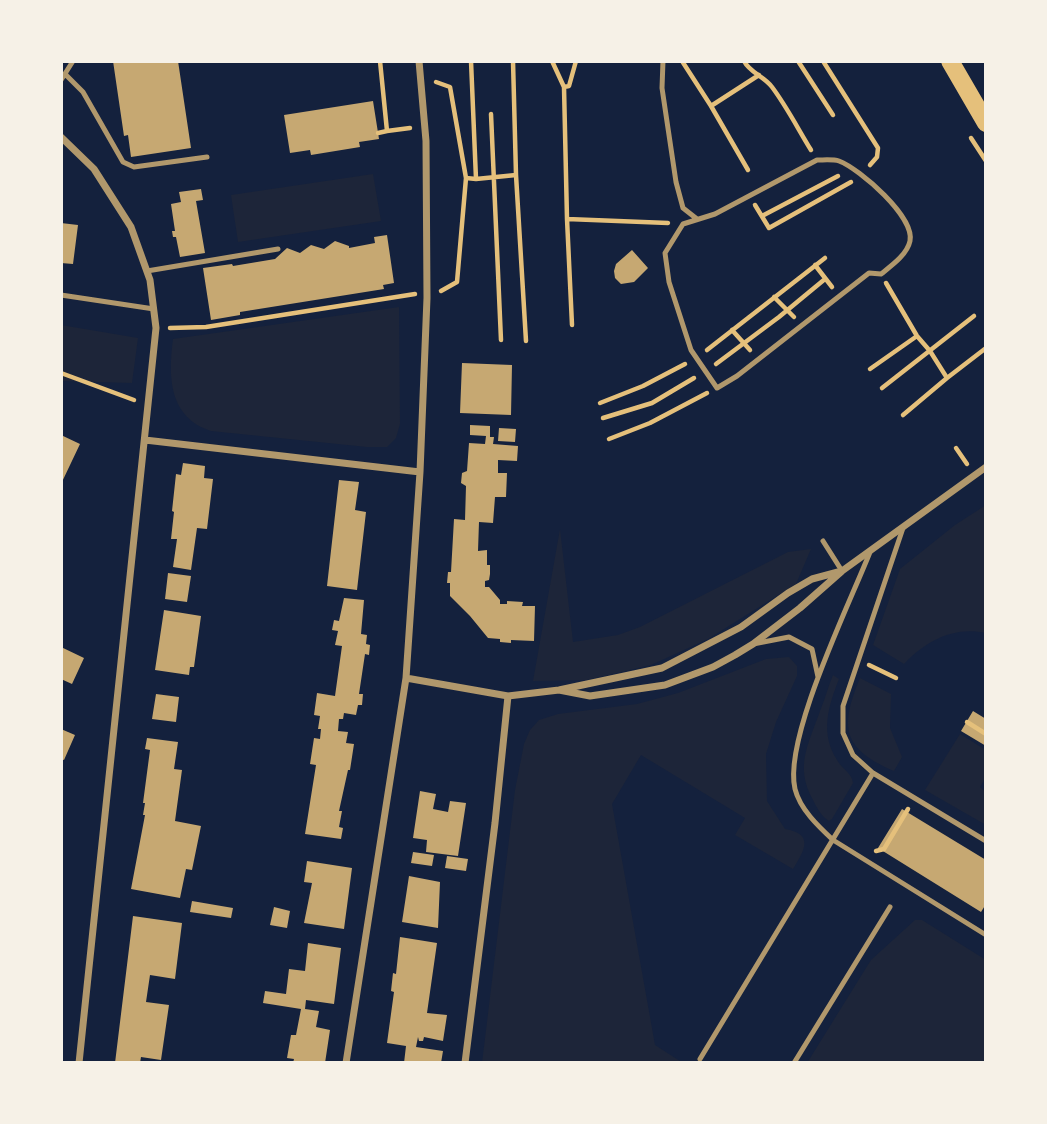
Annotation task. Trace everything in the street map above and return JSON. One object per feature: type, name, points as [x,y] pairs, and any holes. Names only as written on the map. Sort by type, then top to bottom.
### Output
[{"type":"main road","points":[[950,61],[986,123]]},
{"type":"street","points":[[346,1063],[406,678],[420,472],[427,298],[425,141],[419,61]]},
{"type":"street","points":[[61,137],[94,169],[131,227],[147,271],[154,309],[155,345],[79,1063]]},
{"type":"street","points":[[145,440],[420,472]]},
{"type":"street","points":[[559,691],[590,696],[665,685],[713,667],[753,645],[842,571],[986,467]]},
{"type":"street","points":[[406,678],[508,696],[559,691],[662,668],[741,627],[812,579],[842,571]]},
{"type":"street","points":[[465,1063],[508,696]]},
{"type":"lane","points":[[73,61],[63,77],[83,92],[123,162],[134,167],[207,158]]},
{"type":"lane","points":[[663,61],[662,88],[676,182],[683,208],[697,219]]},
{"type":"lane","points":[[817,160],[839,161],[889,198],[907,225],[910,241],[899,259],[881,274],[869,273],[717,388],[691,350],[669,282],[665,253],[683,224],[697,219],[715,214],[817,160]]},
{"type":"lane","points":[[147,271],[278,249]]},
{"type":"lane","points":[[61,295],[154,309]]},
{"type":"lane","points":[[903,528],[843,706],[843,733],[853,755],[873,772],[986,841]]},
{"type":"lane","points":[[823,541],[842,571]]},
{"type":"lane","points":[[870,552],[818,678],[799,734],[793,766],[796,790],[817,825],[833,840],[986,935]]},
{"type":"lane","points":[[753,645],[789,637],[812,649],[818,678]]},
{"type":"lane","points":[[699,1059],[873,772]]},
{"type":"lane","points":[[794,1063],[890,906]]},
{"type":"path","points":[[380,61],[387,131]]},
{"type":"path","points":[[471,61],[476,178]]},
{"type":"path","points":[[513,61],[516,175],[526,341]]},
{"type":"path","points":[[552,61],[564,88],[572,325]]},
{"type":"path","points":[[564,88],[569,86],[576,61]]},
{"type":"path","points":[[682,61],[748,170]]},
{"type":"path","points":[[744,61],[749,70],[771,85],[817,160]]},
{"type":"path","points":[[798,61],[833,115]]},
{"type":"path","points":[[711,106],[759,75]]},
{"type":"path","points":[[421,76],[450,88],[466,178],[457,282],[427,298]]},
{"type":"path","points":[[491,114],[501,340]]},
{"type":"path","points":[[378,133],[396,130]]},
{"type":"path","points":[[762,216],[851,170]]},
{"type":"path","points":[[466,178],[516,175]]},
{"type":"path","points":[[567,219],[683,224]]},
{"type":"path","points":[[600,403],[643,387],[696,358],[825,258]]},
{"type":"path","points":[[815,265],[839,296]]},
{"type":"path","points":[[881,274],[916,336],[930,351],[947,378]]},
{"type":"path","points":[[603,418],[652,403],[706,371],[825,279]]},
{"type":"path","points":[[172,327],[206,327],[399,296]]},
{"type":"path","points":[[774,297],[802,325]]},
{"type":"path","points":[[882,388],[974,316]]},
{"type":"path","points":[[732,330],[757,360]]},
{"type":"path","points":[[870,369],[916,336]]},
{"type":"path","points":[[902,415],[986,348]]},
{"type":"path","points":[[61,373],[148,403]]},
{"type":"path","points":[[609,439],[650,423],[717,388]]},
{"type":"path","points":[[873,667],[896,678]]},
{"type":"path","points":[[967,722],[986,734]]},
{"type":"shaded area","points":[[373,174],[381,221],[238,242],[231,195]]},
{"type":"shaded area","points":[[399,307],[400,424],[396,438],[387,447],[211,431],[197,425],[179,406],[172,382],[173,339]]},
{"type":"shaded area","points":[[61,325],[138,338],[132,383],[61,381]]},
{"type":"shaded area","points":[[986,505],[986,633],[962,632],[941,637],[921,648],[904,664],[873,645],[900,569],[955,525]]},
{"type":"shaded area","points":[[560,529],[573,642],[618,635],[640,627],[788,552],[811,549],[796,584],[708,639],[651,665],[587,680],[533,681]]},
{"type":"shaded area","points":[[789,657],[797,666],[797,676],[776,722],[766,754],[767,801],[785,829],[794,831],[804,839],[801,856],[793,869],[735,835],[745,818],[641,755],[612,804],[655,1045],[683,1063],[482,1063],[515,790],[524,744],[530,730],[539,720],[558,714],[637,704],[678,693],[766,659]]},
{"type":"shaded area","points":[[833,675],[839,679],[829,710],[827,730],[832,750],[853,783],[829,821],[820,812],[807,788],[804,765],[808,744]]},
{"type":"shaded area","points":[[860,678],[891,694],[890,728],[902,757],[894,771],[864,754],[850,735],[849,711]]},
{"type":"shaded area","points":[[960,734],[986,750],[986,777],[980,787],[986,792],[986,825],[925,790]]},
{"type":"shaded area","points":[[915,920],[922,920],[986,960],[986,1063],[807,1063],[871,960]]},
{"type":"building","points":[[113,61],[178,61],[191,148],[131,157],[128,135],[124,136]]},
{"type":"building","points":[[373,101],[379,139],[359,142],[360,147],[311,155],[310,150],[290,153],[284,115]]},
{"type":"building","points":[[201,189],[203,200],[196,201],[205,253],[180,257],[176,237],[173,237],[172,231],[175,231],[171,204],[181,202],[179,192]]},
{"type":"building","points":[[61,223],[78,225],[73,264],[61,263]]},
{"type":"building","points":[[387,235],[394,283],[383,285],[384,289],[240,312],[240,315],[211,320],[203,268],[275,259],[287,248],[300,253],[311,245],[324,249],[335,241],[349,248],[375,243],[374,237]]},
{"type":"building","points":[[632,250],[648,268],[634,282],[621,284],[615,278],[616,264]]},
{"type":"building","points":[[462,363],[512,365],[511,415],[460,413]]},
{"type":"building","points":[[470,425],[490,426],[490,437],[494,437],[493,444],[518,446],[517,461],[498,460],[498,473],[507,473],[506,497],[495,497],[493,523],[479,522],[478,551],[487,550],[490,574],[489,580],[485,581],[485,587],[489,587],[500,600],[500,604],[507,604],[507,601],[523,602],[522,606],[535,606],[534,641],[511,640],[511,643],[488,638],[450,596],[450,583],[447,583],[448,572],[451,572],[454,519],[465,520],[466,486],[461,483],[462,473],[467,471],[469,443],[485,444],[486,436],[470,435]]},
{"type":"building","points":[[499,428],[516,429],[515,442],[498,441]]},
{"type":"building","points":[[61,435],[80,444],[61,484]]},
{"type":"building","points":[[183,463],[205,466],[204,478],[213,479],[207,529],[197,528],[191,570],[173,567],[177,539],[171,539],[172,511],[176,474],[181,475]]},
{"type":"building","points":[[339,480],[359,482],[355,510],[366,512],[357,590],[327,586]]},
{"type":"building","points":[[168,573],[191,576],[187,602],[165,599]]},
{"type":"building","points":[[344,598],[364,600],[361,634],[367,635],[366,644],[370,645],[369,655],[365,654],[359,694],[363,694],[362,705],[358,705],[356,715],[344,713],[343,719],[339,719],[338,731],[348,732],[346,743],[354,744],[339,811],[342,811],[339,827],[343,828],[341,839],[305,834],[316,765],[310,764],[314,738],[320,739],[321,729],[318,729],[320,716],[314,715],[317,693],[335,696],[342,646],[335,645],[338,631],[332,630],[334,620],[339,621]]},
{"type":"building","points":[[164,610],[201,616],[194,667],[190,667],[189,675],[155,670]]},
{"type":"building","points":[[61,647],[84,658],[72,684],[61,679]]},
{"type":"building","points":[[156,694],[179,697],[176,722],[152,719]]},
{"type":"building","points":[[973,711],[986,719],[986,746],[961,731]]},
{"type":"building","points":[[61,729],[75,735],[64,760],[61,759]]},
{"type":"building","points":[[147,738],[178,742],[174,769],[182,770],[175,821],[201,826],[192,870],[186,869],[180,898],[131,889],[145,815],[143,803],[150,750],[145,749]]},
{"type":"building","points":[[420,791],[436,794],[433,809],[448,812],[450,801],[466,803],[458,856],[426,852],[427,840],[413,838]]},
{"type":"building","points":[[902,809],[986,860],[986,904],[981,912],[878,848]]},
{"type":"building","points":[[413,852],[434,855],[432,866],[411,863]]},
{"type":"building","points":[[447,856],[468,859],[466,871],[445,868]]},
{"type":"building","points":[[307,861],[352,868],[344,929],[304,923],[312,883],[304,882]]},
{"type":"building","points":[[409,876],[440,882],[438,928],[402,922]]},
{"type":"building","points":[[192,901],[233,908],[231,918],[190,912]]},
{"type":"building","points":[[274,907],[290,911],[287,928],[270,925]]},
{"type":"building","points":[[133,916],[182,923],[175,979],[150,975],[146,1002],[169,1005],[161,1060],[141,1057],[140,1063],[115,1063]]},
{"type":"building","points":[[400,937],[437,943],[427,1013],[447,1015],[443,1041],[424,1037],[423,1041],[419,1041],[418,1037],[416,1047],[443,1051],[441,1063],[404,1063],[406,1046],[387,1043],[394,992],[391,991],[393,973],[396,974]]},
{"type":"building","points":[[308,943],[341,948],[334,1004],[306,1000],[305,1009],[319,1011],[316,1027],[330,1030],[325,1063],[293,1063],[294,1059],[287,1058],[291,1035],[296,1035],[301,1009],[263,1003],[265,991],[286,994],[289,969],[305,971]]}]
